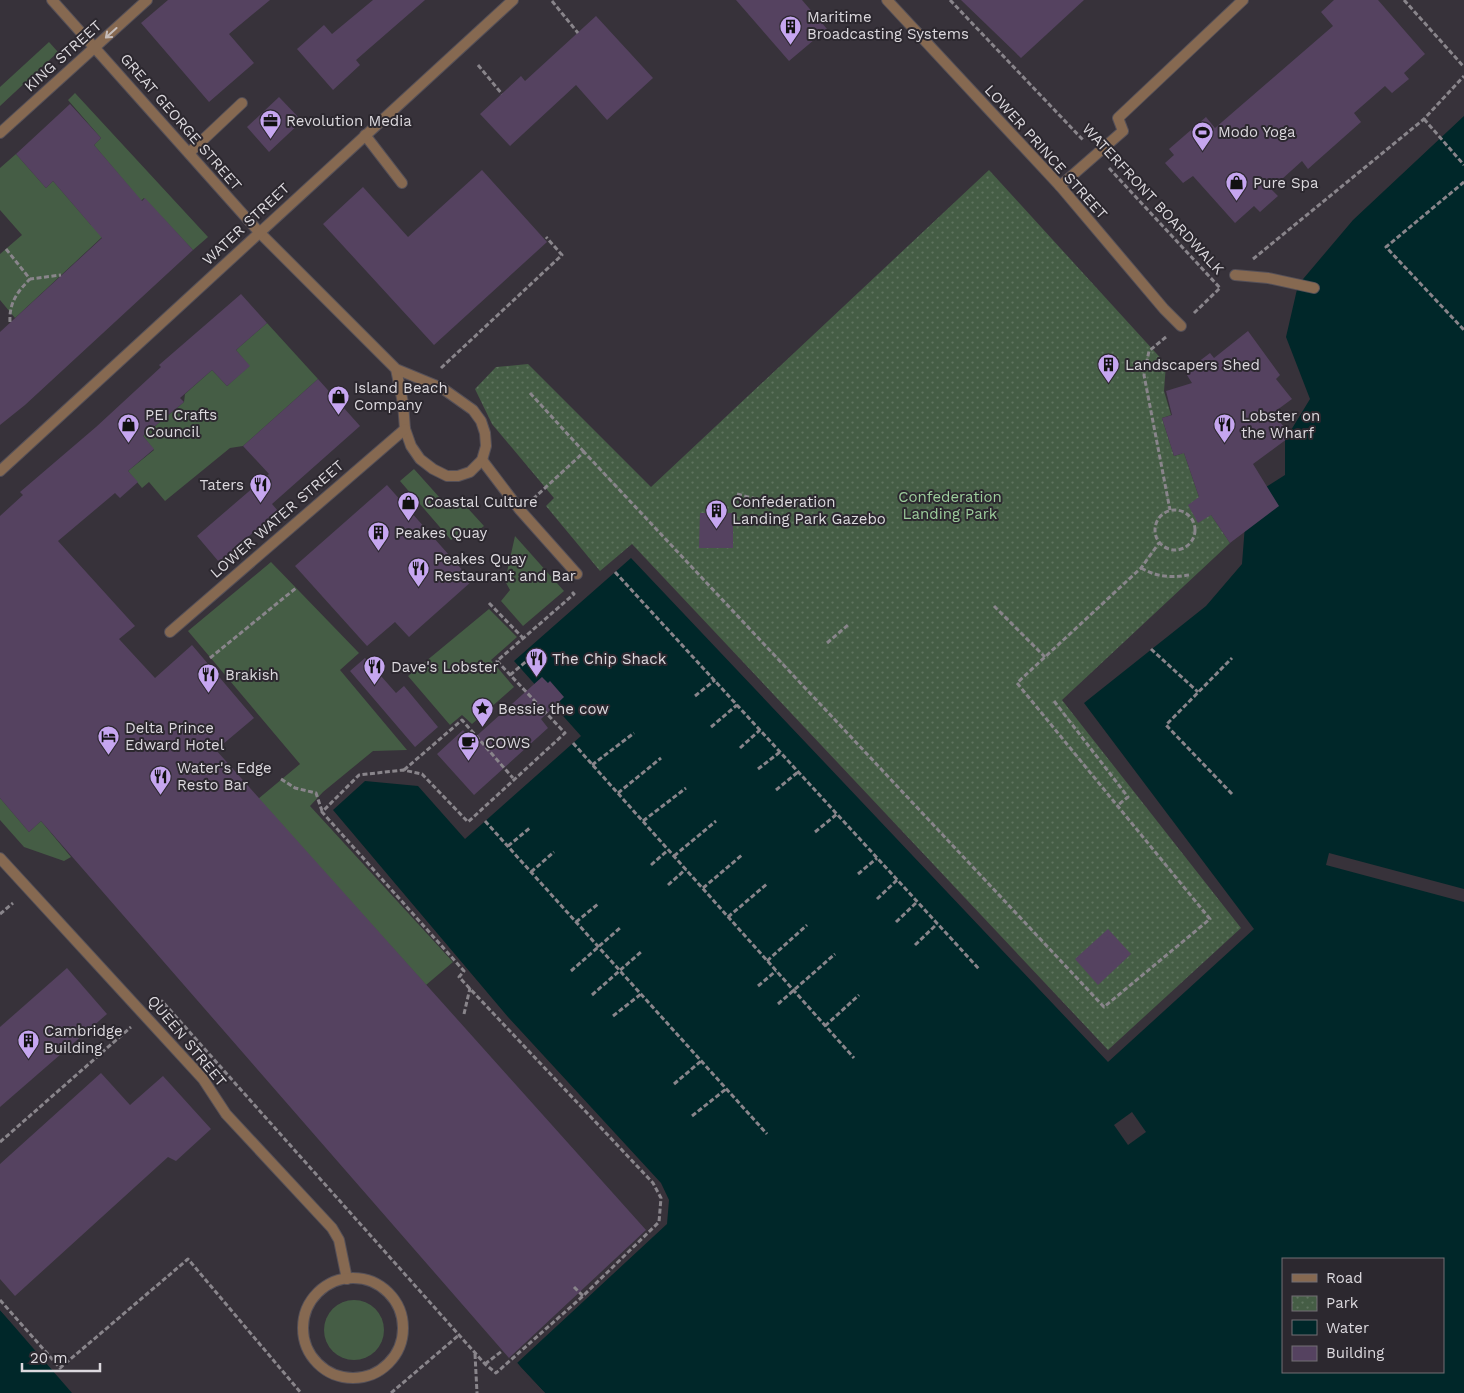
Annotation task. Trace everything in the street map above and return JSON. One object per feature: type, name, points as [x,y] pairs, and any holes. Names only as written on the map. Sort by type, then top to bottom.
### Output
[{"type":"street","name":"GREAT GEORGE STREET","points":[[52,0],[259,232],[396,369],[454,395],[473,410],[481,421],[485,433],[486,446],[482,460]]},
{"type":"street","name":"KING STREET","points":[[0,133],[147,0]]},
{"type":"street","name":"WATER STREET","points":[[0,471],[513,0]]},
{"type":"street","name":"LOWER PRINCE STREET","points":[[887,0],[1060,186],[1164,309],[1181,326]]},
{"type":"street","points":[[1060,186],[1123,131],[1118,118],[1243,0]]},
{"type":"street","points":[[189,153],[242,103]]},
{"type":"street","points":[[365,135],[402,183]]},
{"type":"street","points":[[1234,275],[1268,278],[1314,288]]},
{"type":"street","points":[[396,369],[403,403],[404,429],[411,446],[420,458],[433,469],[447,476],[458,476],[470,472],[482,460],[520,510],[578,574]]},
{"type":"street","name":"LOWER WATER STREET","points":[[170,632],[404,429]]},
{"type":"street","name":"QUEEN STREET","points":[[0,858],[203,1079],[226,1114],[332,1228],[339,1240],[347,1279]]},
{"type":"street","points":[[347,1279],[364,1280],[379,1286],[392,1297],[400,1311],[403,1327],[401,1344],[394,1358],[382,1370],[366,1377],[350,1379],[334,1375],[320,1366],[309,1354],[303,1338],[303,1322],[308,1306],[318,1292],[331,1283],[347,1279]]},
{"type":"path","name":"WATERFRONT BOARDWALK","points":[[950,0],[1220,288],[1424,119],[1464,76]]},
{"type":"path","points":[[1404,0],[1464,66]]},
{"type":"path","points":[[552,1],[578,33]]},
{"type":"path","points":[[478,65],[502,94]]},
{"type":"path","points":[[1424,119],[1464,165]]},
{"type":"path","points":[[1464,182],[1386,247],[1464,330]]},
{"type":"path","points":[[425,382],[562,255],[546,237]]},
{"type":"path","points":[[6,249],[30,279]]},
{"type":"path","points":[[10,322],[9,308],[18,292],[30,279],[62,275]]},
{"type":"path","points":[[1149,351],[1144,375],[1170,510]]},
{"type":"path","points":[[530,393],[1104,1007],[1210,919],[1017,683],[1141,568],[1159,543]]},
{"type":"path","points":[[520,510],[584,452]]},
{"type":"path","points":[[737,494],[764,501]]},
{"type":"path","points":[[1170,510],[1183,511],[1193,520],[1195,526],[1194,539],[1184,548],[1171,550],[1159,543],[1154,530],[1156,523],[1164,513],[1170,510]]},
{"type":"path","points":[[1141,568],[1154,575],[1173,578],[1189,575]]},
{"type":"path","points":[[615,572],[978,969]]},
{"type":"path","points":[[210,658],[296,588]]},
{"type":"path","points":[[322,812],[359,775],[403,770],[422,774],[468,822],[564,733],[497,661],[574,594],[568,588]]},
{"type":"path","points":[[489,603],[523,638]]},
{"type":"path","points":[[994,606],[1044,657]]},
{"type":"path","points":[[827,643],[848,625]]},
{"type":"path","points":[[510,675],[541,649]]},
{"type":"path","points":[[1151,649],[1198,692]]},
{"type":"path","points":[[1232,658],[1166,725],[1232,794]]},
{"type":"path","points":[[695,696],[715,680]]},
{"type":"path","points":[[1054,701],[1128,797],[1118,806]]},
{"type":"path","points":[[711,727],[737,705]]},
{"type":"path","points":[[403,770],[462,720],[514,778]]},
{"type":"path","points":[[740,748],[760,730]]},
{"type":"path","points":[[592,765],[634,733]]},
{"type":"path","points":[[573,743],[854,1058]]},
{"type":"path","points":[[758,769],[780,752]]},
{"type":"path","points":[[618,793],[661,758]]},
{"type":"path","points":[[776,790],[798,772]]},
{"type":"path","points":[[282,780],[295,788],[316,793],[322,812],[464,971],[459,977],[652,1183],[661,1198],[659,1222],[583,1296],[496,1372]]},
{"type":"path","points":[[643,822],[686,788]]},
{"type":"path","points":[[815,832],[836,814]]},
{"type":"path","points":[[485,821],[767,1134]]},
{"type":"path","points":[[674,856],[716,822]]},
{"type":"path","points":[[508,846],[531,827]]},
{"type":"path","points":[[651,865],[668,850]]},
{"type":"path","points":[[531,872],[554,852]]},
{"type":"path","points":[[703,888],[742,855]]},
{"type":"path","points":[[858,874],[877,858]]},
{"type":"path","points":[[668,886],[686,870]]},
{"type":"path","points":[[877,899],[897,880]]},
{"type":"path","points":[[728,917],[768,883]]},
{"type":"path","points":[[896,922],[917,902]]},
{"type":"path","points":[[0,914],[13,903]]},
{"type":"path","points":[[576,922],[598,904]]},
{"type":"path","points":[[916,945],[937,924]]},
{"type":"path","points":[[768,961],[807,925]]},
{"type":"path","points":[[572,971],[621,927]]},
{"type":"path","points":[[592,995],[642,951]]},
{"type":"path","points":[[778,1004],[835,954]]},
{"type":"path","points":[[758,986],[776,971]]},
{"type":"path","points":[[464,1014],[471,988]]},
{"type":"path","points":[[614,1016],[640,994]]},
{"type":"path","points":[[825,1026],[859,995]]},
{"type":"path","points":[[674,1084],[700,1061]]},
{"type":"path","points":[[692,1116],[726,1089]]},
{"type":"path","points":[[0,1300],[60,1368],[188,1259],[301,1393]]},
{"type":"path","points":[[574,1287],[583,1296]]},
{"type":"path","points":[[391,1393],[459,1335]]},
{"type":"path","points":[[485,1364],[502,1351]]},
{"type":"path","points":[[475,1353],[477,1393]]},
{"type":"green space","points":[[49,42],[58,52],[0,106],[0,87]]},
{"type":"green space","points":[[75,93],[208,237],[193,250],[144,198],[15,318],[0,300],[0,254],[22,235],[0,210],[0,168],[16,154],[46,188],[53,181],[91,225],[132,190],[94,145],[101,138],[68,100]]},
{"type":"green space","name":"Confederation Landing Park","points":[[989,170],[1166,364],[1164,391],[1171,415],[1162,418],[1174,456],[1184,453],[1199,497],[1230,543],[1062,700],[1241,928],[1108,1050],[632,544],[600,571],[546,506],[554,498],[492,424],[475,389],[496,367],[528,364],[651,487]]},
{"type":"green space","points":[[267,323],[318,379],[243,446],[230,448],[165,501],[149,482],[142,488],[128,471],[154,450],[143,436],[184,402],[185,394],[212,370],[227,386],[249,366],[236,350]]},
{"type":"green space","points":[[414,469],[440,498],[463,503],[484,526],[468,539],[460,533],[451,540],[400,481]]},
{"type":"green space","points":[[515,536],[564,591],[523,626],[501,601],[510,590],[505,581]]},
{"type":"green space","points":[[271,562],[359,653],[340,670],[407,750],[373,751],[323,792],[310,806],[453,962],[426,985],[258,799],[300,764],[188,631]]},
{"type":"green space","points":[[489,609],[517,637],[491,660],[514,687],[472,724],[462,715],[450,725],[408,676]]},
{"type":"green space","points":[[0,798],[29,832],[41,821],[71,857],[64,861],[24,847],[0,820]]},
{"type":"green space","points":[[354,1300],[366,1302],[379,1313],[384,1330],[382,1342],[371,1355],[354,1360],[342,1358],[329,1347],[324,1330],[326,1318],[337,1305]]},
{"type":"water","points":[[1464,116],[1464,1393],[545,1393],[517,1363],[667,1224],[669,1200],[661,1183],[508,1017],[333,810],[365,781],[418,786],[465,839],[581,736],[514,661],[631,558],[1108,1062],[1254,929],[1084,703],[1206,606],[1242,564],[1247,499],[1285,475],[1285,440],[1310,399],[1286,337],[1298,285],[1353,220]]},
{"type":"water","points":[[0,1310],[72,1393],[0,1393]]},
{"type":"pier","points":[[1329,853],[1464,889],[1464,902],[1326,865]]},
{"type":"pier","points":[[1132,1112],[1146,1132],[1128,1145],[1114,1125]]},
{"type":"pier","points":[[0,1308],[2,1309],[63,1379],[0,1310]]},
{"type":"pier","points":[[516,1361],[545,1393],[541,1393],[520,1370]]},
{"type":"building","points":[[168,0],[270,0],[229,34],[254,63],[209,102],[141,23]]},
{"type":"building","points":[[373,0],[425,0],[356,60],[360,65],[333,90],[297,49],[324,25],[332,34]]},
{"type":"building","name":"Maritime Broadcasting Systems","points":[[736,0],[802,0],[827,29],[789,61]]},
{"type":"building","points":[[961,0],[1084,0],[1021,58]]},
{"type":"building","points":[[1334,0],[1378,0],[1425,54],[1404,73],[1409,79],[1392,93],[1385,86],[1354,113],[1361,122],[1308,169],[1302,161],[1271,189],[1278,196],[1260,212],[1254,206],[1235,223],[1193,176],[1183,183],[1165,163],[1174,155],[1169,149],[1206,117],[1215,128],[1333,26],[1321,12]]},
{"type":"building","points":[[596,16],[653,78],[607,120],[576,85],[510,146],[480,114],[521,76],[525,81]]},
{"type":"building","points":[[279,97],[302,121],[269,152],[247,127]]},
{"type":"building","points":[[70,104],[101,138],[94,145],[142,201],[145,198],[193,250],[25,405],[0,425],[0,332],[102,238],[53,181],[46,188],[16,154]]},
{"type":"building","points":[[482,170],[547,242],[434,345],[323,224],[363,187],[408,237]]},
{"type":"building","points":[[241,294],[267,323],[236,350],[250,366],[227,386],[212,370],[180,398],[184,402],[143,436],[154,449],[128,471],[138,482],[120,498],[115,493],[58,541],[135,626],[119,639],[155,678],[192,645],[254,718],[216,750],[646,1230],[509,1358],[41,821],[29,832],[0,798],[0,516],[23,495],[20,492],[96,427],[161,367],[159,365]]},
{"type":"building","name":"Lobster on the Wharf","points":[[1248,331],[1280,375],[1276,379],[1292,399],[1273,413],[1291,436],[1253,464],[1279,506],[1230,543],[1211,515],[1198,523],[1188,505],[1199,497],[1184,453],[1174,456],[1162,418],[1172,415],[1166,391],[1192,383],[1185,372],[1210,353],[1214,358]]},
{"type":"building","points":[[318,379],[360,426],[272,504],[278,511],[219,562],[197,536],[269,474],[243,446]]},
{"type":"building","name":"Peakes Quay","points":[[387,485],[472,581],[409,637],[395,622],[367,646],[295,566]]},
{"type":"building","name":"Confederation Landing Park Gazebo","points":[[700,513],[733,513],[733,548],[699,548]]},
{"type":"building","points":[[365,658],[396,693],[404,686],[438,727],[415,747],[350,671]]},
{"type":"building","points":[[542,677],[548,683],[550,681],[564,697],[541,719],[548,728],[474,795],[437,754],[463,730],[472,740]]},
{"type":"building","points":[[1108,929],[1131,954],[1098,985],[1075,959]]},
{"type":"building","name":"Cambridge Building","points":[[67,968],[107,1014],[0,1107],[0,1027]]},
{"type":"building","points":[[101,1073],[130,1105],[163,1076],[211,1129],[176,1161],[168,1157],[15,1296],[0,1279],[0,1164]]},
{"type":"place","name":"Maritime Broadcasting Systems","points":[[791,45]]},
{"type":"place","name":"Revolution Media","points":[[270,140]]},
{"type":"place","name":"Modo Yoga","points":[[1202,151]]},
{"type":"place","name":"Pure Spa","points":[[1237,202]]},
{"type":"place","name":"Landscapers Shed","points":[[1109,384]]},
{"type":"place","name":"Island Beach Company","points":[[338,416]]},
{"type":"place","name":"PEI Crafts Council","points":[[129,443]]},
{"type":"place","name":"Lobster on the Wharf","points":[[1225,444]]},
{"type":"place","name":"Taters","points":[[260,504]]},
{"type":"place","name":"Coastal Culture","points":[[408,521]]},
{"type":"place","name":"Confederation Landing Park Gazebo","points":[[716,530]]},
{"type":"place","name":"Peakes Quay","points":[[379,552]]},
{"type":"place","name":"Peakes Quay Restaurant and Bar","points":[[418,587]]},
{"type":"place","name":"The Chip Shack","points":[[536,678]]},
{"type":"place","name":"Dave's Lobster","points":[[375,686]]},
{"type":"place","name":"Brakish","points":[[209,694]]},
{"type":"place","name":"Bessie the cow","points":[[482,728]]},
{"type":"place","name":"Delta Prince Edward Hotel","points":[[109,756]]},
{"type":"place","name":"COWS","points":[[469,762]]},
{"type":"place","name":"Water's Edge Resto Bar","points":[[161,796]]},
{"type":"place","name":"Cambridge Building","points":[[28,1059]]}]
